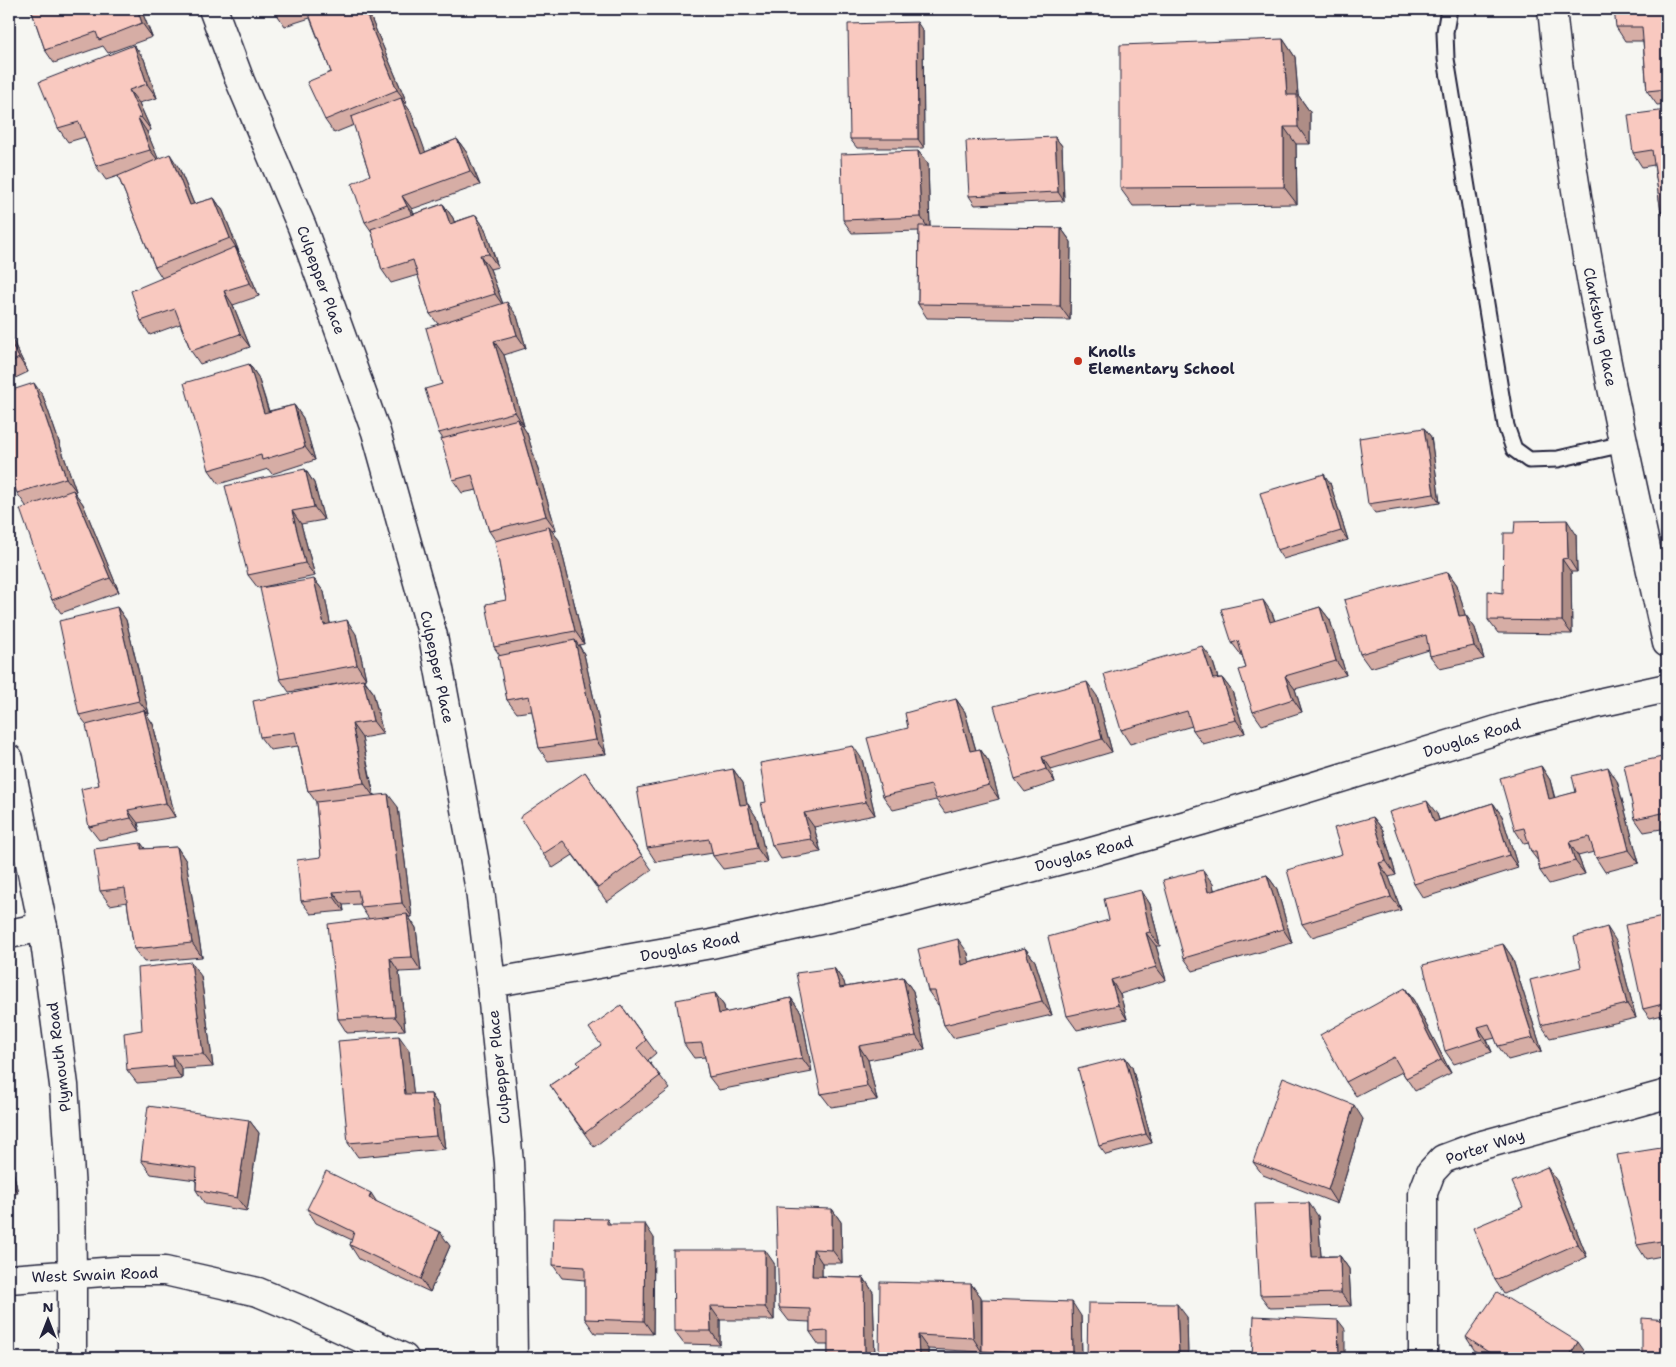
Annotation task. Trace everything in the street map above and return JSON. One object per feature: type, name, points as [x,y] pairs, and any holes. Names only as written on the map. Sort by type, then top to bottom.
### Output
[{"type":"street","name":"Culpepper Place","points":[[213,9],[240,81],[302,227],[376,432],[433,636],[480,890],[491,983],[509,1170],[513,1358]]},
{"type":"street","name":"Clarksburg Place","points":[[1552,9],[1580,218],[1622,444],[1667,643]]},
{"type":"street","name":"Douglas Road","points":[[491,983],[711,944],[883,906],[1088,854],[1523,722],[1667,688]]},
{"type":"street","name":"Plymouth Road","points":[[9,759],[43,928],[64,1085],[71,1190],[72,1358]]},
{"type":"street","points":[[9,934],[43,928]]},
{"type":"street","name":"Porter Way","points":[[1423,1358],[1423,1193],[1431,1172],[1442,1159],[1475,1147],[1667,1094]]},
{"type":"street","name":"West Swain Road","points":[[9,1279],[117,1272],[164,1272],[258,1292],[404,1358]]},
{"type":"lane","points":[[1449,9],[1445,32],[1446,59],[1506,426],[1514,449],[1530,460],[1558,459],[1622,444]]},
{"type":"building","points":[[31,9],[137,9],[142,23],[99,40],[96,32],[45,50]]},
{"type":"building","points":[[274,9],[288,9],[276,13]]},
{"type":"building","points":[[324,9],[364,9],[397,90],[325,120],[307,82],[331,72],[309,14]]},
{"type":"building","points":[[1614,9],[1667,9],[1667,89],[1647,91],[1642,27],[1616,27]]},
{"type":"building","points":[[917,22],[918,139],[850,139],[848,24]]},
{"type":"building","points":[[1283,39],[1287,95],[1297,95],[1298,127],[1284,127],[1284,187],[1120,188],[1120,45]]},
{"type":"building","points":[[134,45],[147,84],[129,90],[141,117],[138,118],[150,150],[96,166],[79,122],[58,128],[39,82]]},
{"type":"building","points":[[401,98],[421,154],[457,139],[470,171],[402,196],[407,206],[365,222],[352,184],[370,175],[351,117]]},
{"type":"building","points":[[1667,110],[1667,211],[1661,212],[1652,150],[1633,153],[1628,115]]},
{"type":"building","points":[[1055,137],[1058,192],[969,196],[966,141]]},
{"type":"building","points":[[918,151],[921,217],[843,220],[841,154]]},
{"type":"building","points":[[170,154],[190,205],[214,198],[230,238],[155,267],[118,176]]},
{"type":"building","points":[[443,204],[450,224],[476,215],[489,254],[480,255],[495,294],[430,314],[413,260],[382,270],[371,229]]},
{"type":"building","points":[[919,226],[1061,228],[1060,306],[918,304]]},
{"type":"building","points":[[235,247],[250,283],[224,291],[240,334],[191,351],[175,309],[141,321],[131,291]]},
{"type":"building","points":[[1667,294],[1667,328],[1661,296]]},
{"type":"building","points":[[507,302],[517,335],[494,341],[515,412],[439,433],[425,389],[442,384],[426,328]]},
{"type":"building","points":[[9,339],[19,358],[9,363]]},
{"type":"building","points":[[249,364],[264,413],[294,405],[305,447],[262,460],[261,455],[209,470],[184,383]]},
{"type":"building","points":[[34,383],[66,478],[17,493],[9,472],[9,391]]},
{"type":"building","points":[[518,419],[546,516],[489,531],[472,475],[453,480],[441,439]]},
{"type":"building","points":[[1424,428],[1434,494],[1368,504],[1359,438]]},
{"type":"building","points":[[305,469],[314,507],[292,511],[305,563],[248,575],[225,486]]},
{"type":"building","points":[[1324,474],[1341,531],[1277,550],[1260,493]]},
{"type":"building","points":[[73,490],[110,578],[52,600],[20,509]]},
{"type":"building","points":[[1567,520],[1568,558],[1562,559],[1562,621],[1488,620],[1488,591],[1503,593],[1504,533],[1514,533],[1515,521]]},
{"type":"building","points":[[549,527],[575,631],[494,647],[486,604],[506,600],[495,541]]},
{"type":"building","points":[[1448,572],[1459,616],[1466,615],[1474,646],[1430,656],[1426,635],[1360,654],[1344,600]]},
{"type":"building","points":[[314,579],[324,625],[347,620],[357,665],[280,679],[260,588]]},
{"type":"building","points":[[1263,600],[1270,622],[1320,607],[1336,661],[1285,676],[1293,699],[1253,712],[1239,670],[1246,668],[1238,641],[1232,643],[1221,609]]},
{"type":"building","points":[[117,607],[139,701],[79,715],[59,621]]},
{"type":"building","points":[[575,640],[596,740],[539,748],[529,696],[507,700],[498,656]]},
{"type":"building","points":[[1202,646],[1213,679],[1222,678],[1236,720],[1193,730],[1187,711],[1121,730],[1104,674]]},
{"type":"building","points":[[363,679],[373,721],[352,724],[364,783],[308,791],[295,732],[260,737],[253,701]]},
{"type":"building","points":[[1087,682],[1102,739],[1042,757],[1046,769],[1015,779],[994,706]]},
{"type":"building","points":[[956,699],[970,751],[980,749],[989,785],[936,799],[931,785],[883,796],[867,738],[908,728],[905,713]]},
{"type":"building","points":[[144,710],[166,803],[128,810],[131,818],[89,827],[81,789],[99,785],[86,725]]},
{"type":"building","points":[[853,746],[866,802],[804,813],[811,839],[772,845],[761,803],[766,802],[760,763]]},
{"type":"building","points":[[1667,756],[1667,812],[1635,819],[1624,765]]},
{"type":"building","points":[[1541,766],[1549,799],[1576,792],[1572,776],[1608,767],[1629,850],[1596,858],[1589,837],[1569,842],[1575,861],[1540,871],[1536,852],[1531,852],[1524,828],[1515,830],[1500,778]]},
{"type":"building","points":[[733,769],[740,805],[748,804],[757,848],[713,856],[709,839],[647,848],[637,788]]},
{"type":"building","points":[[585,772],[642,856],[598,888],[563,841],[543,854],[520,817]]},
{"type":"building","points":[[388,794],[402,903],[361,907],[358,890],[333,892],[334,897],[301,901],[297,860],[321,857],[316,802]]},
{"type":"building","points":[[1427,801],[1434,822],[1493,803],[1509,855],[1414,884],[1389,812]]},
{"type":"building","points":[[1373,817],[1386,861],[1379,863],[1391,897],[1302,924],[1287,870],[1342,854],[1334,828]]},
{"type":"building","points":[[141,843],[141,849],[177,847],[192,943],[134,949],[125,888],[100,891],[94,849]]},
{"type":"building","points":[[1203,870],[1208,892],[1267,875],[1283,929],[1184,958],[1163,880]]},
{"type":"building","points":[[1141,890],[1150,932],[1146,933],[1156,967],[1111,980],[1118,1005],[1067,1016],[1048,937],[1109,920],[1104,899]]},
{"type":"building","points":[[407,914],[412,957],[390,958],[395,1017],[338,1019],[328,924]]},
{"type":"building","points":[[1663,917],[1667,933],[1667,1003],[1643,1009],[1625,925]]},
{"type":"building","points":[[1607,927],[1627,1004],[1541,1025],[1530,980],[1581,967],[1574,937]]},
{"type":"building","points":[[958,939],[962,965],[1025,948],[1042,1001],[944,1025],[935,991],[928,991],[918,949]]},
{"type":"building","points":[[1503,944],[1533,1038],[1498,1046],[1489,1024],[1478,1027],[1482,1039],[1445,1051],[1423,965]]},
{"type":"building","points":[[191,962],[203,1054],[172,1055],[173,1066],[127,1070],[124,1033],[142,1030],[138,968]]},
{"type":"building","points":[[834,968],[840,988],[903,977],[916,1036],[859,1046],[867,1086],[821,1094],[796,973]]},
{"type":"building","points":[[1405,988],[1441,1060],[1406,1078],[1394,1057],[1346,1082],[1320,1035]]},
{"type":"building","points":[[715,993],[719,1014],[791,998],[802,1058],[709,1077],[702,1043],[684,1044],[676,1000]]},
{"type":"building","points":[[621,1005],[646,1040],[637,1048],[660,1076],[585,1133],[550,1085],[580,1065],[577,1062],[601,1045],[589,1028]]},
{"type":"building","points":[[399,1036],[405,1094],[431,1094],[436,1136],[348,1143],[338,1041]]},
{"type":"building","points":[[1125,1057],[1146,1134],[1099,1146],[1078,1069]]},
{"type":"building","points":[[1283,1077],[1354,1105],[1328,1190],[1253,1162]]},
{"type":"building","points":[[148,1106],[249,1120],[237,1198],[196,1190],[197,1168],[141,1160]]},
{"type":"building","points":[[1667,1147],[1667,1200],[1662,1201],[1667,1226],[1667,1240],[1637,1245],[1617,1155]]},
{"type":"building","points":[[1547,1167],[1577,1244],[1495,1280],[1473,1228],[1523,1207],[1512,1182]]},
{"type":"building","points":[[326,1171],[371,1193],[369,1198],[440,1232],[421,1279],[350,1245],[354,1232],[307,1209]]},
{"type":"building","points":[[1309,1203],[1312,1257],[1340,1256],[1341,1293],[1260,1295],[1255,1204]]},
{"type":"building","points":[[776,1207],[832,1209],[832,1250],[813,1249],[812,1276],[864,1278],[865,1356],[828,1355],[828,1331],[810,1332],[810,1309],[779,1308]]},
{"type":"building","points":[[554,1218],[607,1219],[607,1224],[645,1224],[644,1321],[585,1319],[585,1267],[553,1265]]},
{"type":"building","points":[[673,1250],[765,1250],[765,1307],[710,1306],[711,1331],[674,1331]]},
{"type":"building","points":[[880,1282],[971,1284],[973,1338],[918,1335],[919,1358],[879,1358]]},
{"type":"building","points":[[1497,1292],[1578,1342],[1568,1358],[1497,1358],[1466,1337]]},
{"type":"building","points":[[982,1299],[1072,1302],[1073,1358],[1037,1358],[1037,1354],[982,1351]]},
{"type":"building","points":[[1088,1303],[1177,1304],[1179,1356],[1087,1358]]},
{"type":"building","points":[[1254,1316],[1338,1320],[1339,1358],[1252,1358]]},
{"type":"building","points":[[1642,1318],[1667,1320],[1667,1358],[1642,1358]]},
{"type":"place","name":"Knolls Elementary School","points":[[1078,361]]}]
